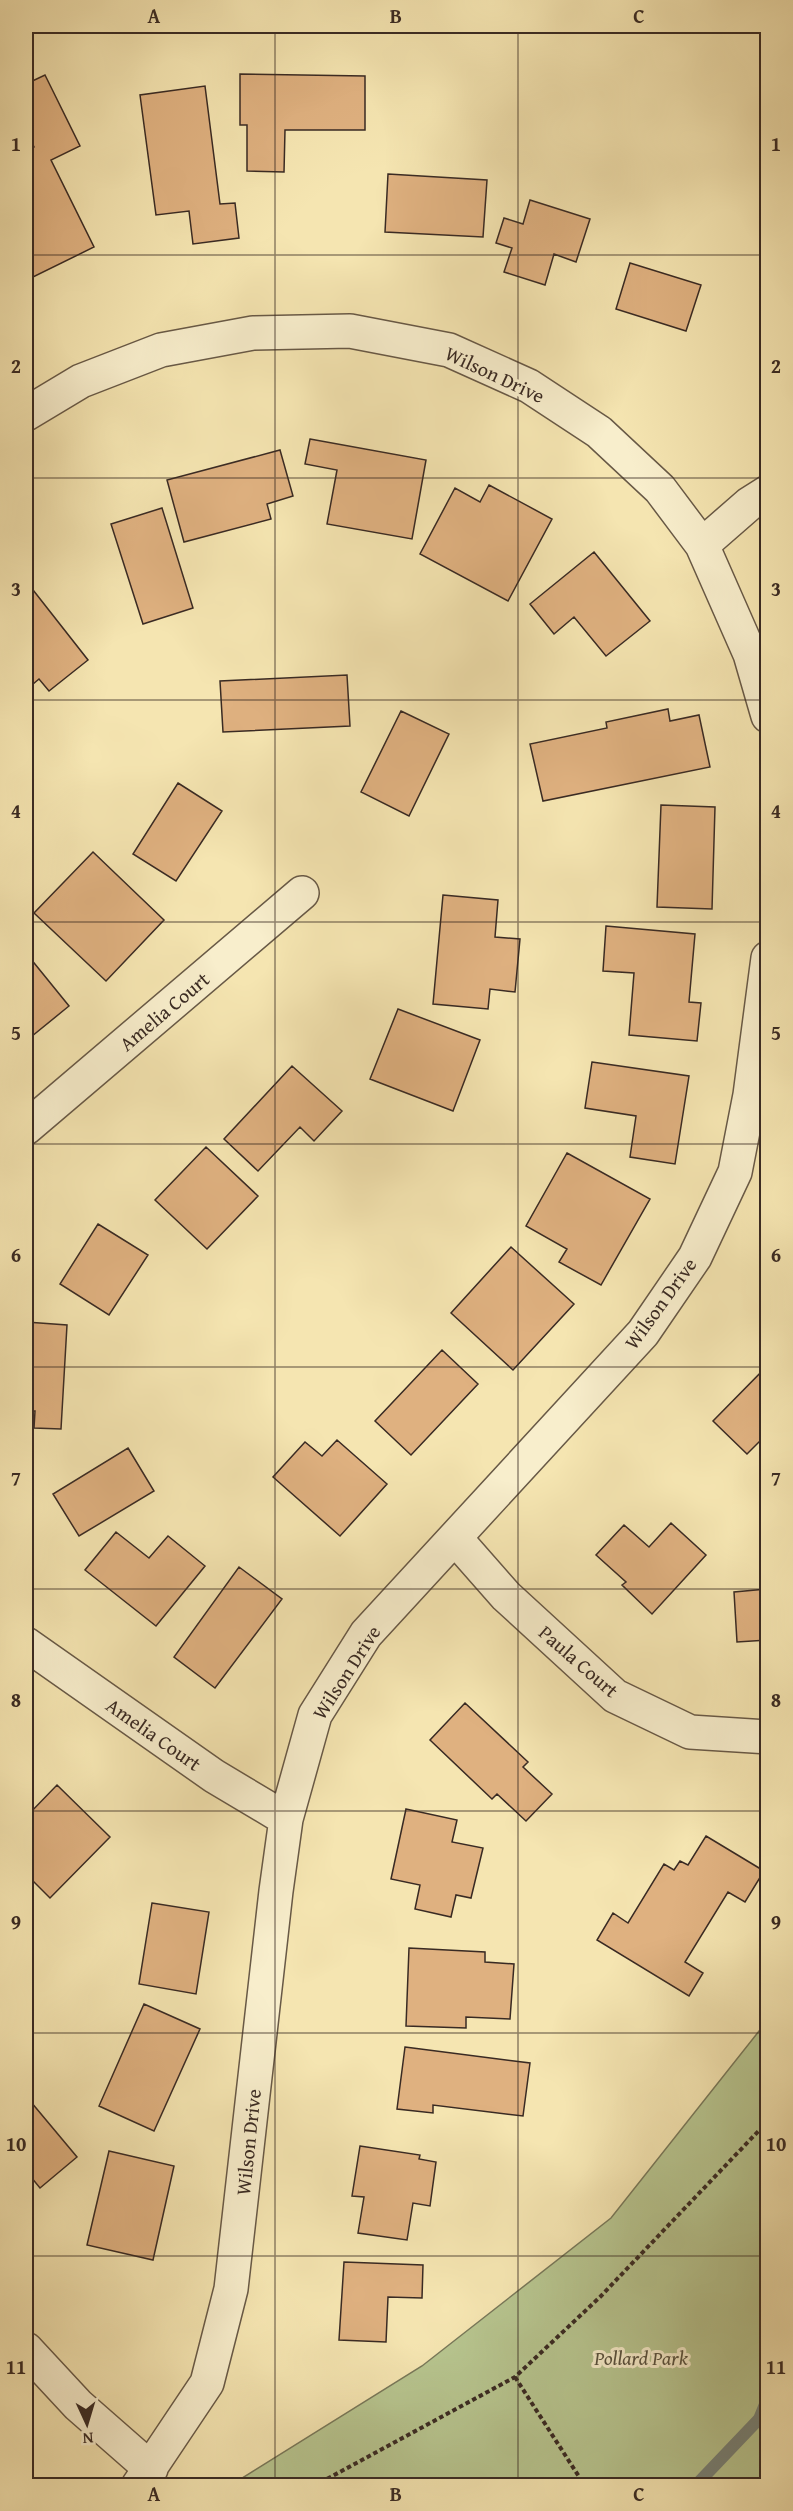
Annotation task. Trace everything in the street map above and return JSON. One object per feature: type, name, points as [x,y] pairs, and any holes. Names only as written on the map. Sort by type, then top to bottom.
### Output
[{"type":"street","name":"Wilson Drive","points":[[26,414],[81,381],[161,350],[252,333],[350,331],[449,350],[529,386],[599,432],[660,489],[702,545],[750,654],[768,716]]},
{"type":"street","points":[[702,545],[749,504],[768,492]]},
{"type":"street","name":"Amelia Court","points":[[26,1128],[302,893]]},
{"type":"street","name":"Wilson Drive","points":[[144,2477],[207,2383],[231,2289],[286,1819],[315,1715],[366,1634],[644,1332],[695,1257],[735,1172],[750,1095],[768,958]]},
{"type":"street","name":"Paula Court","points":[[455,1538],[506,1596],[615,1696],[690,1732],[768,1737]]},
{"type":"street","name":"Amelia Court","points":[[26,1644],[214,1776],[286,1819]]},
{"type":"street","points":[[26,2349],[144,2477]]},
{"type":"path","points":[[314,2486],[515,2377],[600,2297],[768,2121]]},
{"type":"path","points":[[515,2377],[585,2486]]},
{"type":"green space","name":"Pollard Park","points":[[767,2021],[767,2485],[231,2485],[422,2366],[611,2218]]},
{"type":"building","points":[[240,74],[365,76],[365,130],[285,130],[284,172],[247,171],[247,125],[240,125]]},
{"type":"building","points":[[45,75],[80,146],[51,160],[94,247],[33,277],[26,263],[26,151],[34,147],[26,131],[26,84]]},
{"type":"building","points":[[205,86],[220,204],[235,203],[239,238],[193,244],[189,211],[156,215],[140,95]]},
{"type":"building","points":[[388,174],[487,180],[483,237],[385,232]]},
{"type":"building","points":[[530,200],[590,219],[576,262],[554,254],[545,285],[504,272],[512,248],[496,243],[504,218],[523,224]]},
{"type":"building","points":[[630,263],[701,285],[686,331],[616,309]]},
{"type":"building","points":[[310,439],[426,460],[412,539],[327,524],[337,470],[305,464]]},
{"type":"building","points":[[280,450],[293,496],[267,504],[271,519],[184,542],[167,480]]},
{"type":"building","points":[[489,485],[552,519],[508,601],[420,554],[455,488],[480,502]]},
{"type":"building","points":[[162,508],[193,608],[143,624],[111,524]]},
{"type":"building","points":[[594,552],[650,621],[606,656],[574,617],[554,634],[530,604]]},
{"type":"building","points":[[26,581],[88,660],[49,691],[39,679],[26,690]]},
{"type":"building","points":[[347,675],[350,726],[223,732],[220,681]]},
{"type":"building","points":[[668,709],[670,721],[699,715],[710,767],[543,801],[530,744],[607,728],[606,722]]},
{"type":"building","points":[[401,711],[449,734],[409,816],[361,792]]},
{"type":"building","points":[[178,783],[222,811],[176,881],[133,854]]},
{"type":"building","points":[[661,805],[715,807],[712,909],[657,907]]},
{"type":"building","points":[[93,852],[164,920],[106,981],[34,913]]},
{"type":"building","points":[[443,895],[498,900],[495,937],[520,939],[515,992],[490,989],[488,1009],[433,1004]]},
{"type":"building","points":[[606,926],[695,934],[689,1002],[701,1003],[697,1041],[629,1035],[634,973],[603,971]]},
{"type":"building","points":[[26,953],[69,1006],[26,1041]]},
{"type":"building","points":[[398,1009],[480,1040],[453,1111],[370,1079]]},
{"type":"building","points":[[592,1062],[689,1076],[675,1164],[630,1157],[636,1116],[585,1108]]},
{"type":"building","points":[[292,1066],[342,1111],[314,1141],[300,1127],[258,1171],[224,1139]]},
{"type":"building","points":[[206,1147],[258,1196],[207,1249],[155,1200]]},
{"type":"building","points":[[567,1153],[650,1199],[601,1285],[559,1262],[567,1249],[526,1226]]},
{"type":"building","points":[[98,1224],[148,1255],[109,1315],[60,1284]]},
{"type":"building","points":[[511,1247],[574,1304],[513,1370],[451,1313]]},
{"type":"building","points":[[26,1322],[67,1325],[61,1429],[34,1428],[35,1411],[26,1411]]},
{"type":"building","points":[[442,1350],[478,1384],[411,1455],[375,1421]]},
{"type":"building","points":[[768,1365],[768,1433],[747,1454],[713,1421]]},
{"type":"building","points":[[337,1440],[387,1484],[340,1536],[273,1477],[305,1442],[322,1456]]},
{"type":"building","points":[[128,1448],[154,1491],[79,1536],[53,1494]]},
{"type":"building","points":[[671,1523],[706,1555],[652,1614],[622,1585],[626,1582],[596,1555],[624,1525],[649,1547]]},
{"type":"building","points":[[116,1532],[149,1558],[168,1536],[205,1566],[156,1626],[85,1570]]},
{"type":"building","points":[[239,1567],[282,1599],[215,1688],[174,1657]]},
{"type":"building","points":[[768,1589],[768,1640],[737,1642],[734,1592]]},
{"type":"building","points":[[465,1703],[528,1762],[523,1767],[552,1794],[526,1821],[497,1794],[492,1799],[430,1740]]},
{"type":"building","points":[[57,1785],[110,1837],[50,1898],[26,1874],[26,1849],[33,1841],[26,1833],[26,1817]]},
{"type":"building","points":[[406,1809],[457,1820],[452,1842],[483,1848],[471,1898],[456,1895],[451,1917],[415,1909],[420,1885],[391,1879]]},
{"type":"building","points":[[706,1836],[764,1871],[745,1902],[728,1892],[685,1962],[703,1973],[689,1996],[597,1940],[613,1913],[628,1923],[664,1864],[674,1870],[680,1861],[688,1865]]},
{"type":"building","points":[[152,1903],[209,1912],[196,1994],[139,1984]]},
{"type":"building","points":[[409,1948],[485,1952],[485,1962],[514,1964],[510,2019],[466,2017],[466,2028],[406,2026]]},
{"type":"building","points":[[144,2004],[200,2029],[154,2131],[99,2106]]},
{"type":"building","points":[[405,2047],[530,2063],[523,2116],[433,2105],[433,2113],[397,2109]]},
{"type":"building","points":[[26,2096],[77,2157],[40,2188],[26,2171]]},
{"type":"building","points":[[360,2146],[420,2155],[419,2159],[436,2162],[430,2206],[413,2203],[407,2240],[358,2233],[364,2197],[352,2196]]},
{"type":"building","points":[[109,2151],[174,2166],[153,2260],[87,2245]]},
{"type":"building","points":[[344,2262],[423,2265],[422,2298],[388,2297],[386,2342],[339,2340]]},
{"type":"waterway","points":[[692,2486],[698,2483],[759,2419],[768,2397]]}]
